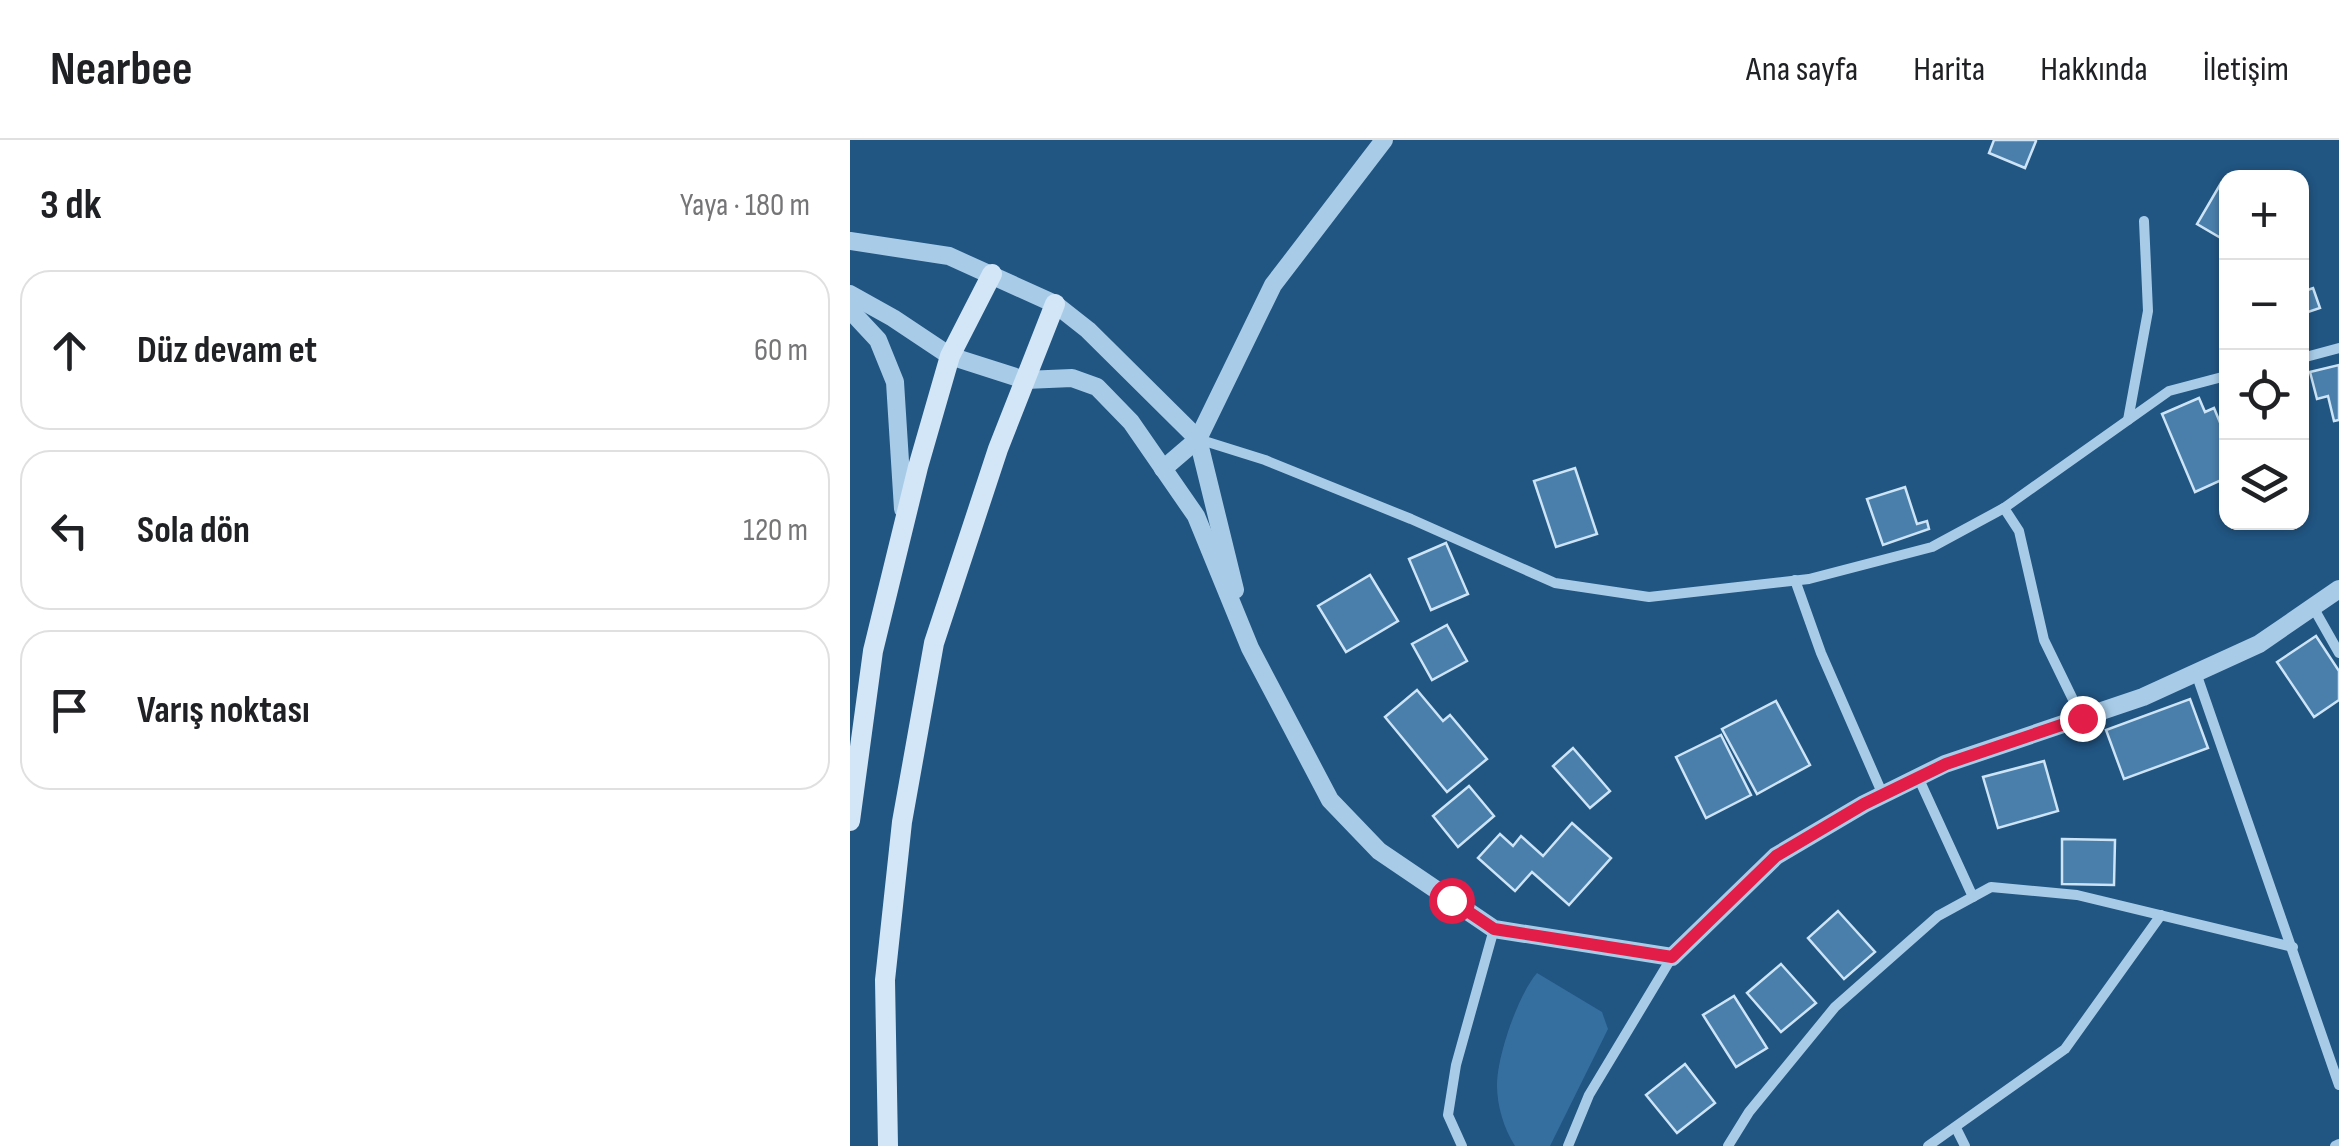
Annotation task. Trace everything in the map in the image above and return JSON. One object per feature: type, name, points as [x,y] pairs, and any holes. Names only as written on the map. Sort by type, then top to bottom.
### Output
[{"type":"main road","points":[[850,821],[873,652],[904,526],[950,356],[992,274]]},
{"type":"main road","points":[[888,1146],[886,980],[902,822],[934,643],[998,449],[1056,304]]},
{"type":"street","points":[[1163,469],[1198,439],[1273,285],[1384,140]]},
{"type":"street","points":[[2128,420],[2148,311],[2144,221]]},
{"type":"street","points":[[850,241],[949,256],[1056,304],[1088,330],[1198,439],[1338,489],[1554,583],[1649,597],[1795,580],[1932,547],[2004,508],[2169,391],[2219,378]]},
{"type":"street","points":[[850,294],[950,356],[1025,380],[1072,378],[1097,387],[1131,422],[1196,516],[1250,648],[1330,800],[1379,851],[1494,929],[1672,957]]},
{"type":"street","points":[[850,310],[878,340],[895,382],[904,526]]},
{"type":"street","points":[[2309,356],[2339,348]]},
{"type":"street","points":[[1198,439],[1250,648]]},
{"type":"street","points":[[2004,508],[2019,532],[2044,640],[2082,718]]},
{"type":"street","points":[[1795,580],[1821,653],[1883,795]]},
{"type":"street","points":[[1568,1146],[1589,1096],[1672,957],[1776,856],[1946,764],[2143,697],[2259,644],[2339,589]]},
{"type":"street","points":[[2312,607],[2339,653]]},
{"type":"street","points":[[2196,672],[2339,1085]]},
{"type":"street","points":[[1918,777],[1973,897]]},
{"type":"street","points":[[1728,1146],[1749,1112],[1834,1008],[1938,916],[1991,887],[2060,893],[2292,947]]},
{"type":"street","points":[[1928,1146],[2065,1050],[2160,915]]},
{"type":"street","points":[[1462,1146],[1448,1115],[1456,1065],[1494,929]]},
{"type":"street","points":[[1956,1128],[1965,1146]]},
{"type":"shaded area","points":[[1537,973],[1602,1012],[1608,1029],[1550,1146],[1515,1146],[1500,1109],[1498,1073],[1516,1010]]},
{"type":"building","points":[[1994,140],[2036,141],[2025,168],[1989,153]]},
{"type":"building","points":[[2219,186],[2219,237],[2197,224]]},
{"type":"building","points":[[2313,288],[2320,308],[2309,312],[2309,289]]},
{"type":"building","points":[[2339,365],[2339,420],[2334,421],[2328,396],[2317,399],[2310,372]]},
{"type":"building","points":[[2199,398],[2205,412],[2214,408],[2219,420],[2219,481],[2195,492],[2162,414]]},
{"type":"building","points":[[1575,468],[1597,534],[1556,547],[1534,481]]},
{"type":"building","points":[[1905,487],[1917,524],[1927,521],[1929,529],[1883,545],[1867,499]]},
{"type":"building","points":[[1446,543],[1468,594],[1431,610],[1409,559]]},
{"type":"building","points":[[1370,575],[1398,621],[1346,652],[1318,606]]},
{"type":"building","points":[[1447,625],[1467,661],[1432,680],[1412,644]]},
{"type":"building","points":[[2316,636],[2339,671],[2339,700],[2314,717],[2277,662]]},
{"type":"building","points":[[1417,690],[1443,721],[1450,715],[1487,759],[1447,792],[1385,717]]},
{"type":"building","points":[[2190,699],[2208,748],[2124,779],[2106,730]]},
{"type":"building","points":[[1776,701],[1810,765],[1757,794],[1722,729]]},
{"type":"building","points":[[1721,735],[1751,795],[1706,818],[1676,757]]},
{"type":"building","points":[[1573,748],[1610,791],[1590,808],[1553,766]]},
{"type":"building","points":[[2044,761],[2058,811],[1998,828],[1983,777]]},
{"type":"building","points":[[1469,786],[1494,816],[1458,847],[1433,816]]},
{"type":"building","points":[[1572,823],[1611,858],[1569,905],[1532,872],[1515,891],[1478,858],[1500,834],[1513,846],[1521,836],[1543,856]]},
{"type":"building","points":[[2062,839],[2115,840],[2114,885],[2062,884]]},
{"type":"building","points":[[1838,911],[1875,952],[1844,979],[1808,938]]},
{"type":"building","points":[[1781,964],[1816,1003],[1781,1032],[1747,993]]},
{"type":"building","points":[[1734,996],[1767,1048],[1736,1067],[1703,1015]]},
{"type":"building","points":[[1685,1064],[1715,1103],[1677,1133],[1646,1095]]},
{"type":"route","points":[[1451,900],[1494,929],[1672,957],[1776,856],[1864,804],[1946,764],[2082,718]]}]
